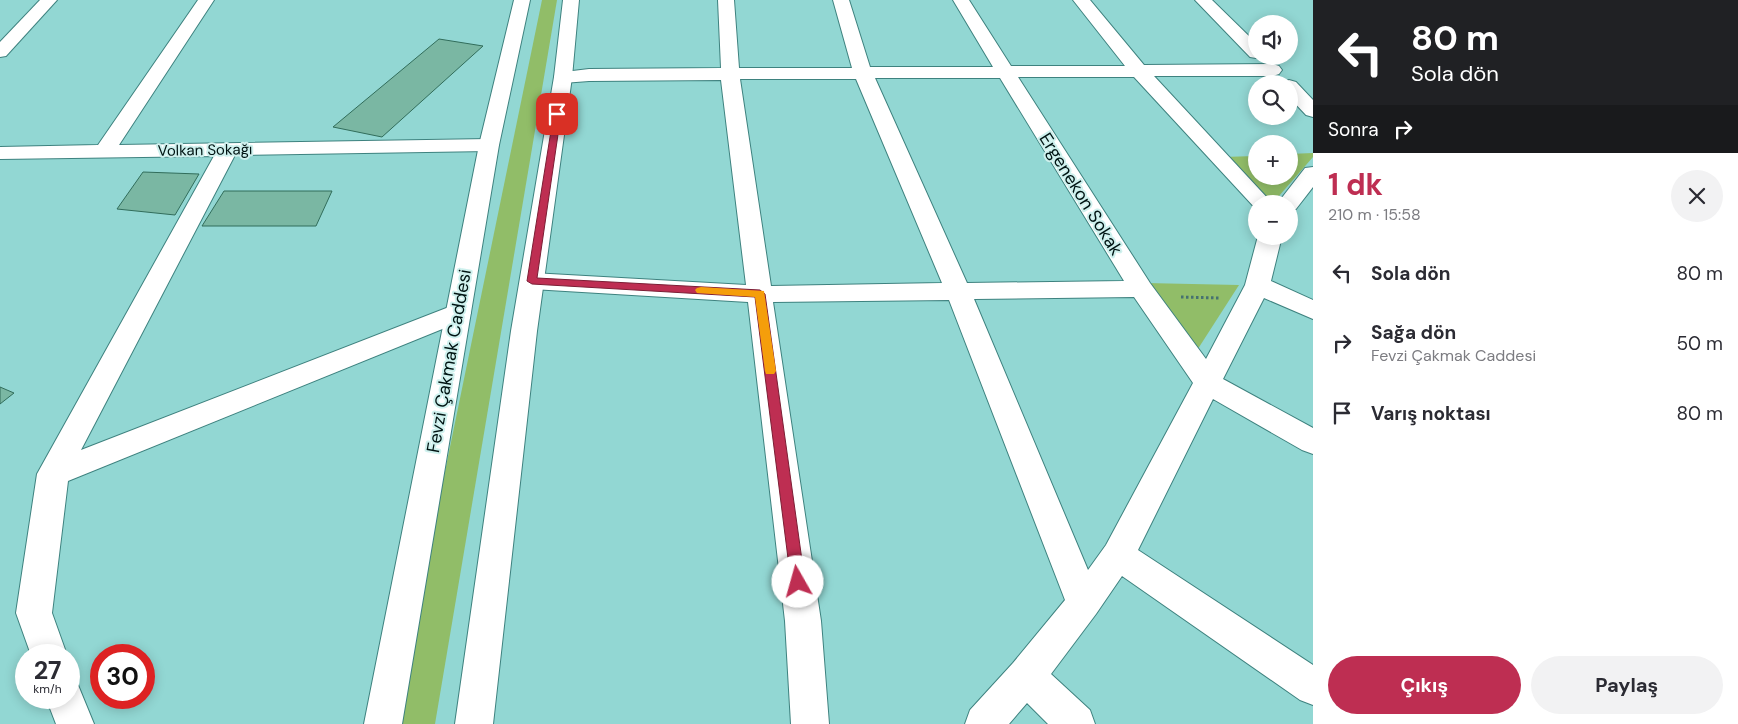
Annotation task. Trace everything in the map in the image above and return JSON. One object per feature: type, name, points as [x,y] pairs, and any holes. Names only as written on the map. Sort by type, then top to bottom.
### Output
[{"type":"street","points":[[0,52],[49,0]]},
{"type":"street","points":[[104,151],[206,0]]},
{"type":"street","name":"Fevzi Çakmak Caddesi","points":[[383,724],[489,145],[522,0]]},
{"type":"street","points":[[474,724],[571,0]]},
{"type":"street","points":[[726,0],[730,74],[803,620],[810,724]]},
{"type":"street","points":[[841,0],[862,73],[959,292],[1084,603]]},
{"type":"street","name":"Ergenekon Sokak","points":[[961,0],[1143,292],[1208,383]]},
{"type":"street","points":[[1081,0],[1139,71],[1254,195]]},
{"type":"street","points":[[1203,0],[1248,46]]},
{"type":"street","points":[[1268,65],[1278,75]]},
{"type":"street","points":[[562,77],[589,75],[1003,70],[1273,70]]},
{"type":"street","points":[[1298,96],[1313,111]]},
{"type":"street","name":"Volkan Sokağı","points":[[0,153],[489,145]]},
{"type":"street","points":[[45,644],[34,613],[53,474],[228,149]]},
{"type":"street","points":[[1299,201],[1313,173]]},
{"type":"street","points":[[984,724],[1026,676],[1084,603],[1118,555],[1254,292],[1267,245]]},
{"type":"street","points":[[532,281],[760,294],[1143,292]]},
{"type":"street","points":[[1254,292],[1313,310]]},
{"type":"street","points":[[53,474],[458,313]]},
{"type":"street","points":[[1208,383],[1313,442]]},
{"type":"street","points":[[1118,555],[1313,687]]},
{"type":"street","points":[[1026,676],[1076,724]]},
{"type":"street","points":[[69,709],[75,724]]},
{"type":"path","points":[[1143,292],[1254,292]]},
{"type":"green space","points":[[542,0],[557,0],[435,724],[393,724]]},
{"type":"green space","points":[[1313,153],[1313,157],[1298,174],[1298,154]]},
{"type":"green space","points":[[1248,156],[1248,181],[1223,157]]},
{"type":"green space","points":[[1252,185],[1289,185],[1280,195],[1263,195]]},
{"type":"green space","points":[[1145,283],[1239,285],[1194,355]]},
{"type":"building","points":[[439,39],[483,46],[382,137],[333,127]]},
{"type":"building","points":[[143,172],[199,174],[175,215],[117,209]]},
{"type":"building","points":[[224,191],[332,191],[316,226],[202,226]]},
{"type":"building","points":[[0,387],[14,393],[0,404]]},
{"type":"slow traffic","points":[[701,290],[760,294],[770,371]]},
{"type":"route","points":[[557,114],[532,281],[760,294],[798,582]]}]
